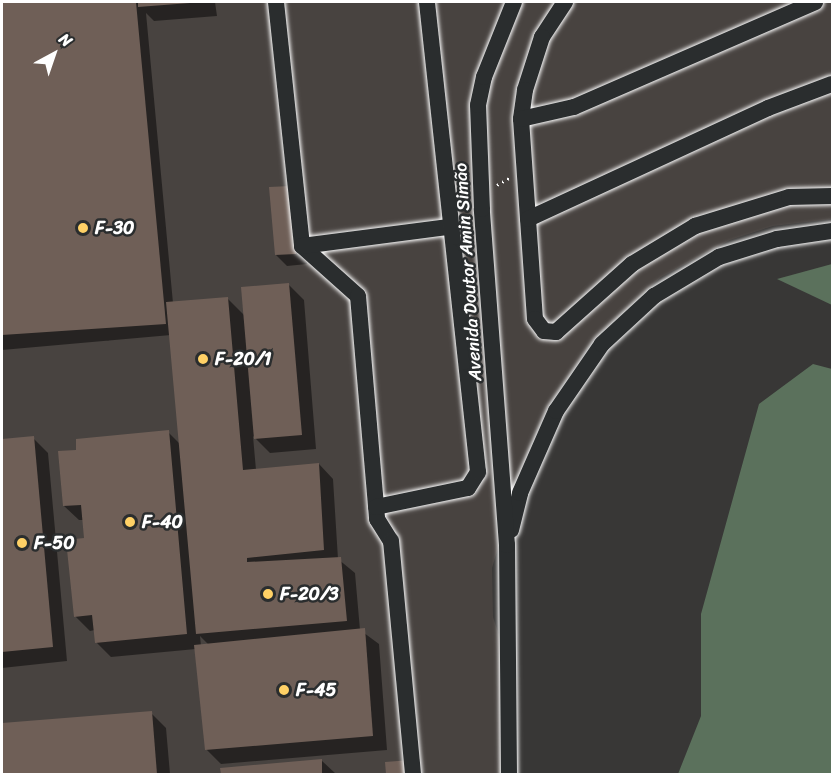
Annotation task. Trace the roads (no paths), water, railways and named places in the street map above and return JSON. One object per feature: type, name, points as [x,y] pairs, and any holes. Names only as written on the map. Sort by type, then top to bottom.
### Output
[{"type":"street","points":[[276,2],[302,246],[358,297],[377,519],[391,541],[413,774]]},
{"type":"street","points":[[376,507],[468,488],[478,471],[449,227],[440,96],[428,2]]},
{"type":"street","name":"Avenida Doutor Amin Simão","points":[[509,774],[507,545],[482,220],[478,105],[491,57],[514,2]]},
{"type":"street","points":[[565,2],[542,37],[525,90],[521,119],[535,319],[544,331],[556,332],[632,264],[695,226],[789,197],[832,196]]},
{"type":"street","points":[[521,119],[574,107],[815,2]]},
{"type":"street","points":[[528,219],[768,108],[832,84]]},
{"type":"street","points":[[302,246],[449,227]]},
{"type":"street","name":"Avenida Doutor Amin Simão","points":[[507,545],[520,494],[556,411],[602,344],[654,296],[718,257],[777,239],[832,231]]},
{"type":"place","name":"F-30","points":[[83,228]]},
{"type":"place","name":"F-20/1","points":[[203,359]]},
{"type":"place","name":"F-40","points":[[130,522]]},
{"type":"place","name":"F-50","points":[[22,543]]},
{"type":"place","name":"F-20/3","points":[[268,594]]},
{"type":"place","name":"F-45","points":[[284,690]]}]
